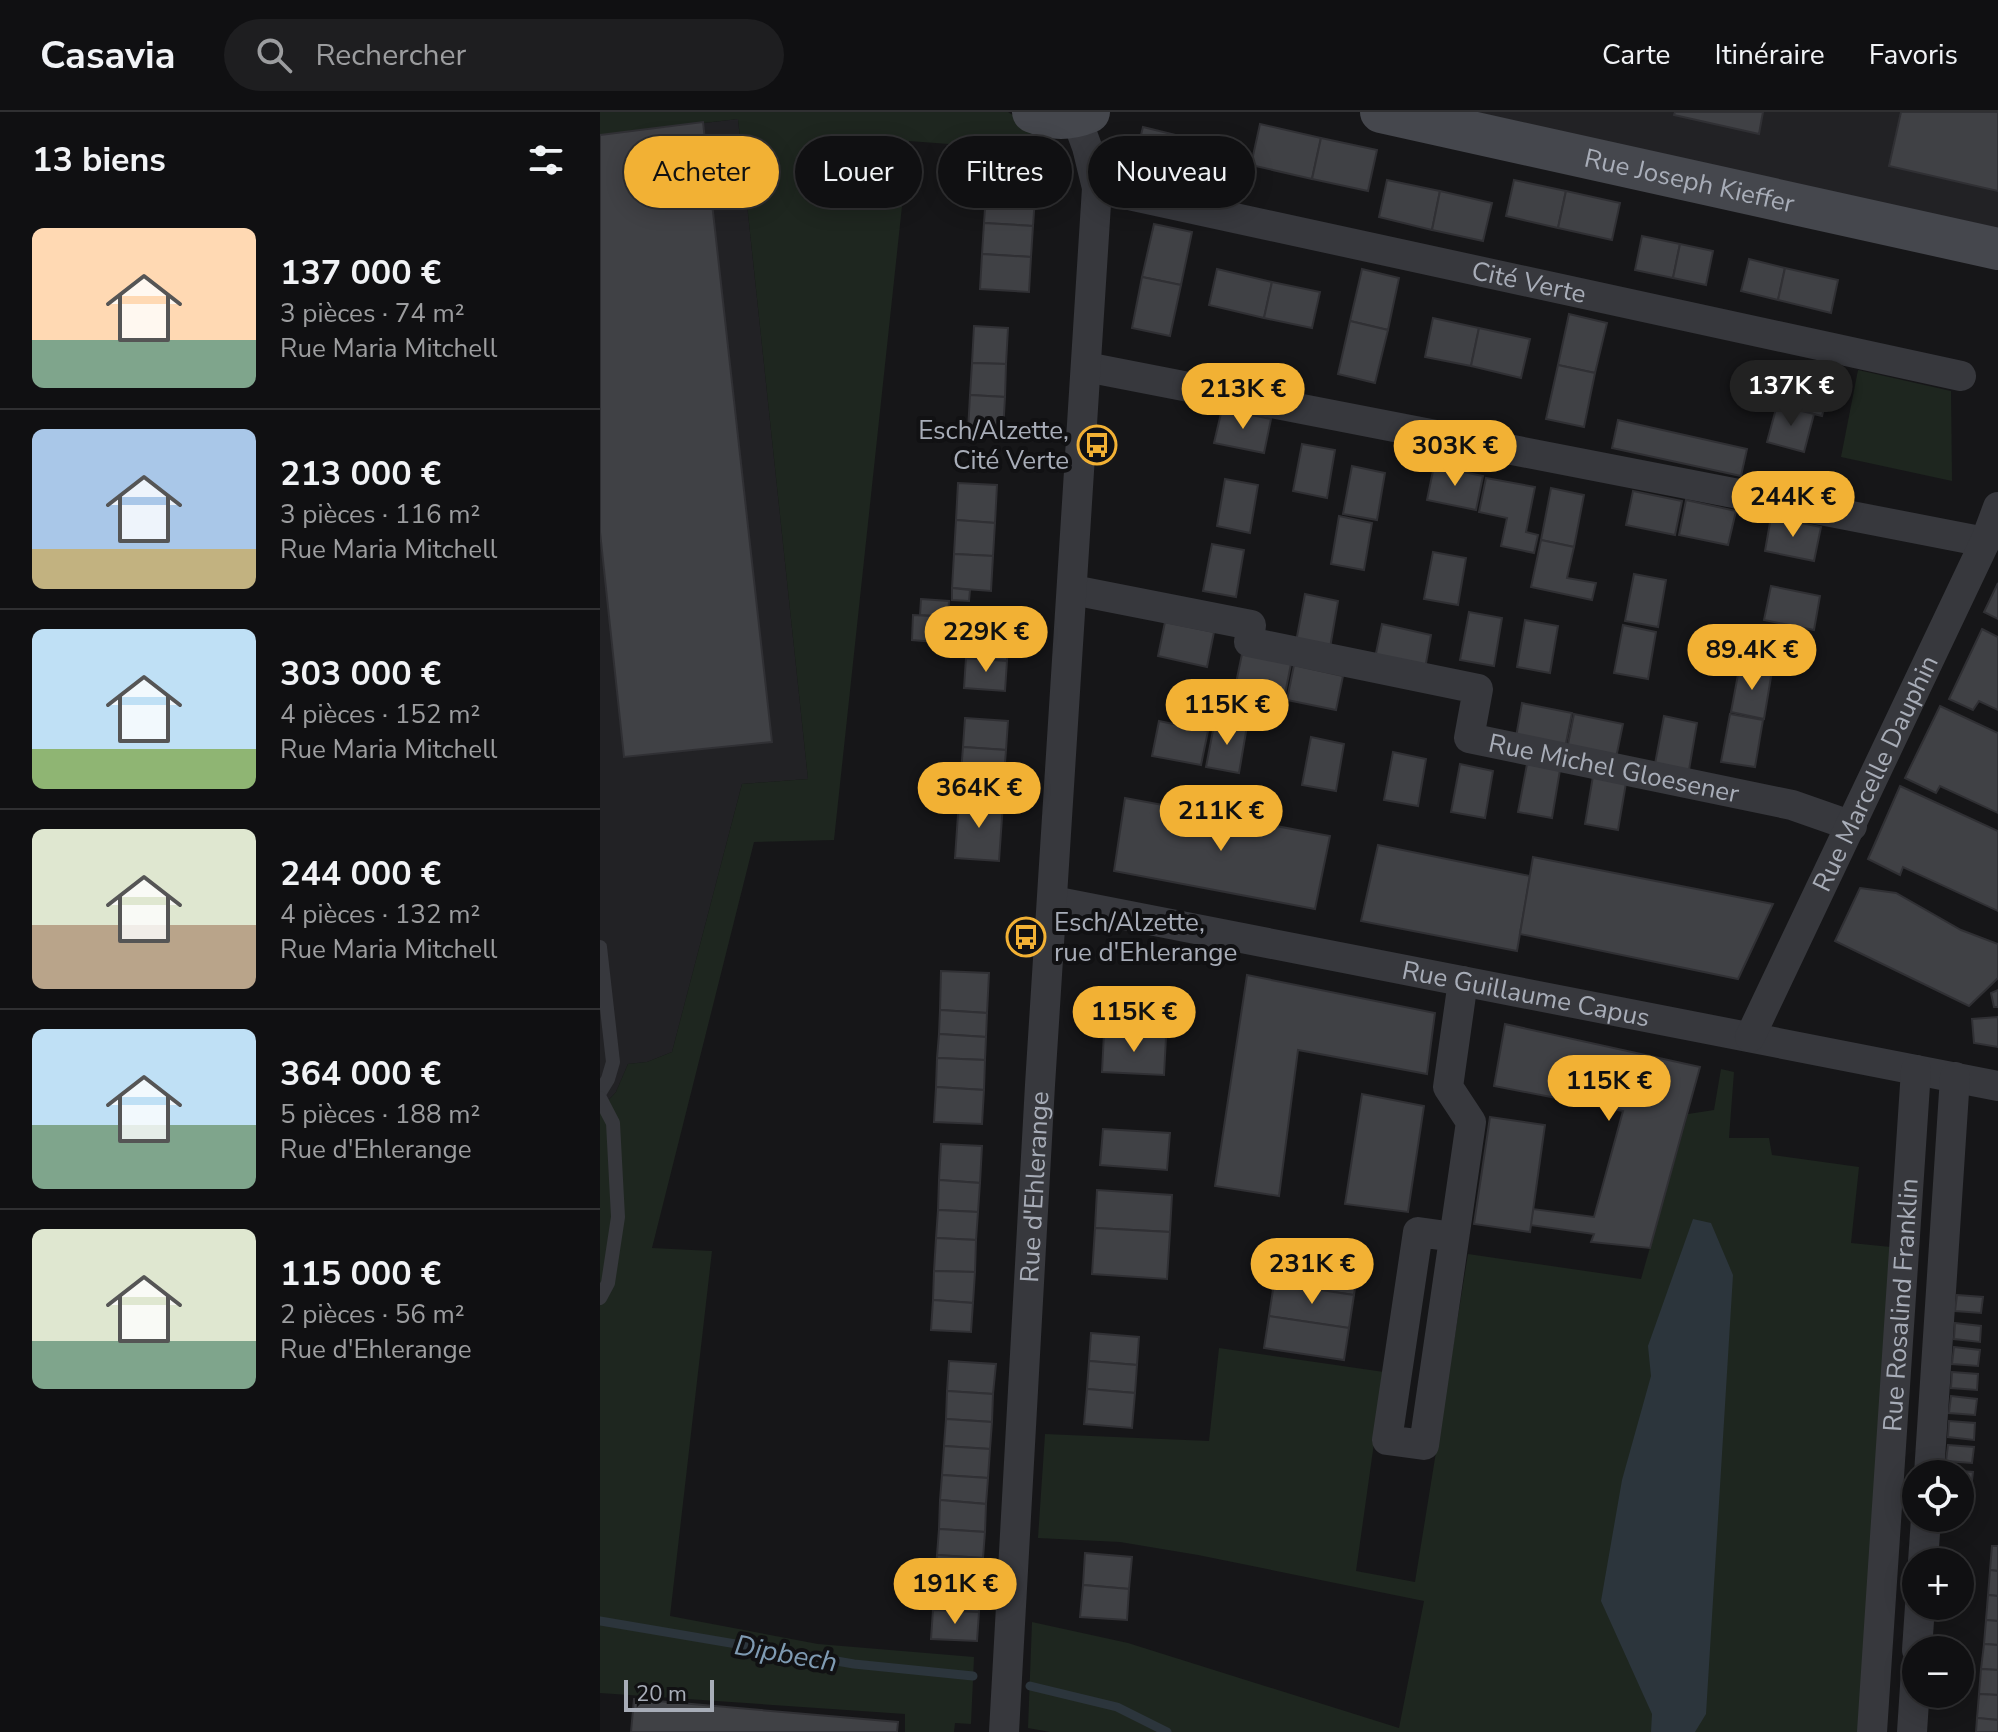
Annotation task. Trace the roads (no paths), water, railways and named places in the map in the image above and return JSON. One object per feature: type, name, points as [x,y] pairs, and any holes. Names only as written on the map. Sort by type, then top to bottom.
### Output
[{"type":"main road","points":[[1033,112],[1056,119],[1082,115]]},
{"type":"main road","name":"Rue Joseph Kieffer","points":[[1381,112],[1998,249]]},
{"type":"street","name":"Rue d'Ehlerange","points":[[1082,115],[1088,144]]},
{"type":"street","name":"Rue d'Ehlerange","points":[[1004,1732],[1039,1100],[1096,208]]},
{"type":"street","name":"Cité Verte","points":[[1189,208],[1961,376]]},
{"type":"street","points":[[1086,367],[1985,542]]},
{"type":"street","name":"Rue Marcelle Dauphin","points":[[1750,1037],[1998,512]]},
{"type":"street","name":"Rue Michel Gloesener","points":[[1073,590],[1251,625],[1249,642],[1478,689],[1469,738],[1792,805],[1852,826]]},
{"type":"street","name":"Rue Guillaume Capus","points":[[1053,901],[1998,1086]]},
{"type":"street","points":[[1454,1237],[1418,1232],[1387,1440],[1424,1445],[1471,1122],[1448,1087],[1463,981]]},
{"type":"street","name":"Rue Rosalind Franklin","points":[[1872,1732],[1916,1070]]},
{"type":"street","name":"Rue Rosalind Franklin","points":[[1930,1460],[1955,1077]]},
{"type":"street","points":[[1912,1732],[1914,1708]]},
{"type":"lane","points":[[600,947],[613,1062],[600,1095],[613,1123],[618,1217],[608,1283],[600,1298]]},
{"type":"waterway","name":"Dipbech","points":[[600,1621],[854,1664],[973,1676]]},
{"type":"waterway","points":[[1030,1686],[1117,1707],[1167,1732]]},
{"type":"place","name":"Esch/Alzette, Cité Verte","points":[[1097,445]]},
{"type":"place","name":"Esch/Alzette, rue d'Ehlerange","points":[[1026,937]]}]
